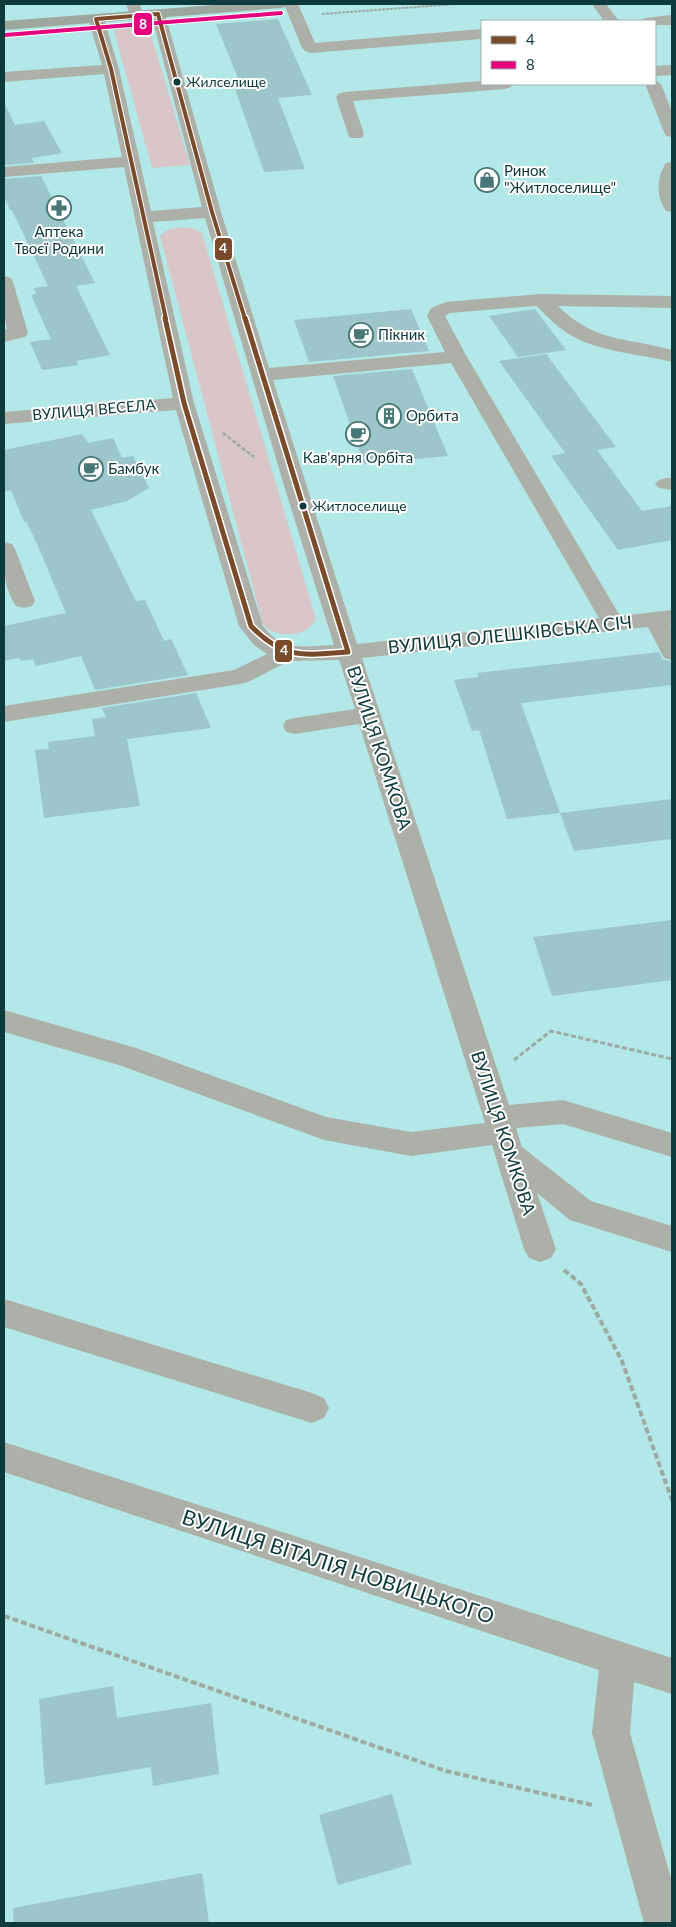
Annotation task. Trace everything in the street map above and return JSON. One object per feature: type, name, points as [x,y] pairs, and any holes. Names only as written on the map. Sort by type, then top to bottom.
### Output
[{"type":"main road","points":[[4,26],[96,19],[135,10],[158,14],[280,4]]},
{"type":"street","points":[[291,4],[310,48],[481,34]]},
{"type":"street","points":[[599,4],[610,20]]},
{"type":"street","name":"ВУЛИЦЯ КОМКОВА","points":[[158,14],[212,212],[296,489],[540,1249]]},
{"type":"street","points":[[96,19],[111,69],[184,403],[251,626],[258,638],[285,654]]},
{"type":"street","points":[[656,21],[672,20]]},
{"type":"street","points":[[4,77],[111,69]]},
{"type":"street","points":[[656,71],[672,70]]},
{"type":"street","points":[[356,134],[344,97],[493,85]]},
{"type":"street","points":[[653,85],[672,132]]},
{"type":"street","points":[[4,172],[131,161]]},
{"type":"street","points":[[672,167],[666,190],[672,206]]},
{"type":"street","points":[[143,217],[212,212]]},
{"type":"street","points":[[4,282],[18,333],[4,336]]},
{"type":"street","points":[[542,300],[570,327],[582,334],[597,339],[654,350],[672,356]]},
{"type":"street","points":[[614,624],[457,357],[436,316],[438,312],[446,308],[542,300],[672,302]]},
{"type":"street","points":[[262,375],[457,357]]},
{"type":"street","name":"ВУЛИЦЯ ВЕСЕЛА","points":[[4,418],[184,403]]},
{"type":"street","points":[[4,549],[24,602]]},
{"type":"street","points":[[664,618],[672,653]]},
{"type":"street","name":"ВУЛИЦЯ ОЛЕШКІВСЬКА СІЧ","points":[[285,654],[348,652],[664,618]]},
{"type":"street","points":[[4,714],[240,677],[285,654]]},
{"type":"street","points":[[296,726],[368,715]]},
{"type":"street","points":[[4,1021],[126,1056],[324,1128],[411,1144],[503,1134],[562,1112],[672,1145]]},
{"type":"street","points":[[503,1134],[581,1211],[672,1239]]},
{"type":"street","points":[[4,1314],[312,1408]]},
{"type":"street","name":"ВУЛИЦЯ ВІТАЛІЯ НОВИЦЬКОГО","points":[[4,1458],[672,1676]]},
{"type":"street","points":[[618,1658],[611,1733],[664,1923]]},
{"type":"path","points":[[184,403],[296,489]]},
{"type":"path","points":[[486,1081],[551,1031],[672,1059]]},
{"type":"path","points":[[540,1249],[581,1284],[605,1326],[622,1361],[672,1500]]},
{"type":"path","points":[[4,1616],[446,1771],[634,1815]]},
{"type":"shaded area","points":[[131,24],[149,28],[190,165],[152,168],[114,31]]},
{"type":"shaded area","points":[[181,227],[193,228],[202,233],[316,619],[306,630],[299,633],[276,633],[263,625],[160,236],[167,230]]},
{"type":"building","points":[[278,19],[312,95],[278,98],[305,169],[264,172],[233,83],[240,83],[216,24]]},
{"type":"building","points":[[4,102],[15,125],[44,121],[62,153],[32,158],[34,163],[4,165]]},
{"type":"building","points":[[41,176],[95,283],[76,286],[110,355],[76,361],[78,365],[42,370],[30,342],[51,339],[31,295],[36,294],[34,288],[48,286],[4,196],[4,179]]},
{"type":"building","name":"Пікник","points":[[411,309],[429,351],[309,362],[294,320]]},
{"type":"building","points":[[535,309],[566,350],[518,357],[489,316]]},
{"type":"building","points":[[546,354],[616,447],[597,450],[642,511],[672,506],[672,540],[618,550],[551,456],[565,453],[499,361]]},
{"type":"building","name":"Орбита","points":[[412,369],[448,456],[364,464],[333,376]]},
{"type":"building","points":[[82,434],[88,443],[113,438],[122,458],[133,456],[149,488],[127,501],[91,510],[136,601],[145,600],[164,641],[171,639],[188,675],[95,690],[81,656],[36,666],[33,659],[21,661],[19,658],[4,661],[4,626],[66,613],[38,546],[26,521],[24,522],[11,490],[4,492],[4,450]]},
{"type":"building","points":[[659,652],[662,659],[670,661],[672,666],[672,685],[521,703],[560,813],[507,819],[479,730],[472,731],[454,680],[479,677],[477,673]]},
{"type":"building","points":[[196,693],[211,728],[127,739],[140,806],[44,818],[35,750],[49,749],[48,742],[95,736],[92,719],[106,717],[102,708]]},
{"type":"building","points":[[672,799],[672,839],[574,851],[560,813]]},
{"type":"building","points":[[672,920],[672,980],[552,996],[533,937]]},
{"type":"building","points":[[113,1686],[117,1718],[211,1703],[219,1774],[153,1786],[151,1767],[45,1785],[39,1699]]},
{"type":"building","points":[[392,1794],[412,1864],[338,1885],[319,1815]]},
{"type":"building","points":[[202,1873],[209,1923],[14,1923],[13,1908]]},
{"type":"transit line","name":"8","points":[[5,35],[281,13]]},
{"type":"transit line","name":"4","points":[[158,14],[212,212],[348,652],[307,654],[284,651],[262,638],[251,626],[184,403],[111,69],[96,19],[158,14]]},
{"type":"place","name":"Жилселище","points":[[177,82]]},
{"type":"place","name":"Ринок \"Житлоселище\"","points":[[487,180]]},
{"type":"place","name":"Аптека Твоєї Родини","points":[[59,208]]},
{"type":"place","name":"Пікник","points":[[361,335]]},
{"type":"place","name":"Орбита","points":[[389,416]]},
{"type":"place","name":"Кав'ярня Орбіта","points":[[358,434]]},
{"type":"place","name":"Бамбук","points":[[91,469]]},
{"type":"place","name":"Житлоселище","points":[[303,506]]}]
